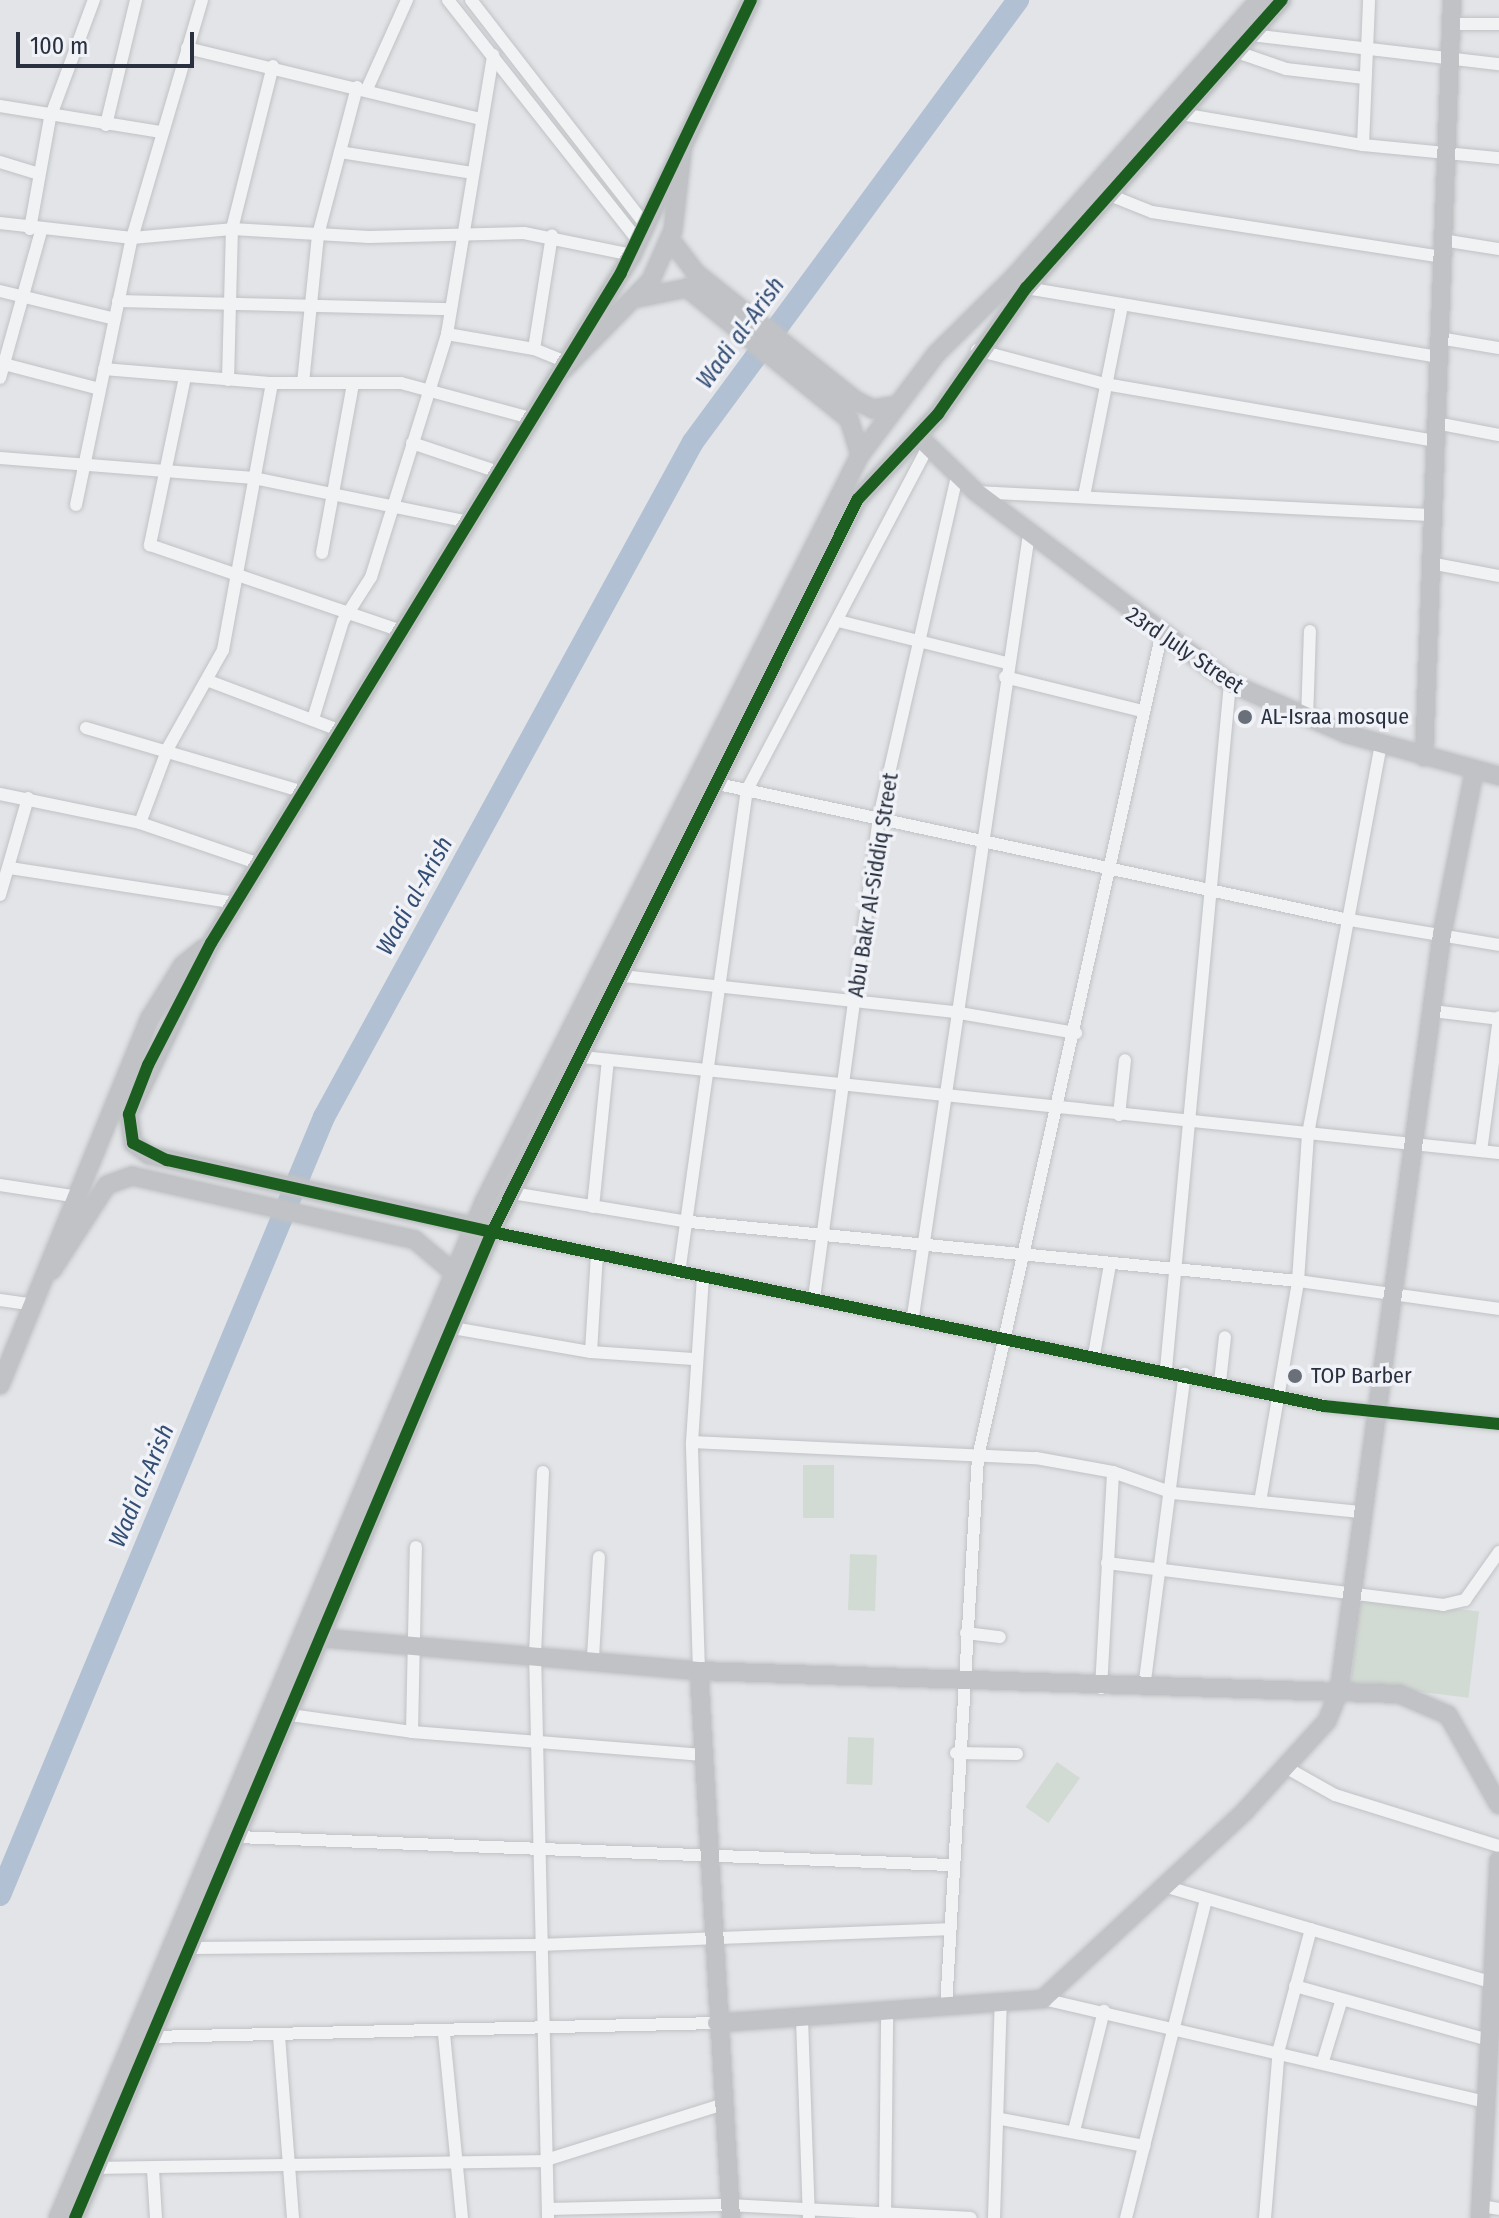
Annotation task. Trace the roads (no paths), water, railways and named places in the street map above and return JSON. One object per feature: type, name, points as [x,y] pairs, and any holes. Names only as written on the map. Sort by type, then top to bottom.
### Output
[{"type":"street","points":[[0,378],[23,296],[36,230],[39,174],[50,118],[94,0]]},
{"type":"street","points":[[106,125],[136,0]]},
{"type":"street","points":[[76,505],[132,238],[160,132],[202,0]]},
{"type":"street","points":[[303,383],[318,235],[340,152],[362,88],[407,0]]},
{"type":"street","points":[[448,0],[638,240]]},
{"type":"street","points":[[471,0],[492,23],[638,240]]},
{"type":"street","points":[[751,0],[638,240],[404,632],[211,943],[129,1114],[136,1148],[167,1160],[679,1273],[913,1316],[1278,1396],[1372,1414],[1499,1424]]},
{"type":"street","points":[[679,1273],[690,1222],[747,790],[838,621],[923,442],[982,343],[1259,0]]},
{"type":"street","points":[[1363,145],[1369,0]]},
{"type":"street","points":[[1424,757],[1452,0]]},
{"type":"street","points":[[75,2218],[453,1328],[484,1228],[860,455],[890,406],[968,322],[1092,205],[1112,196],[1278,1]]},
{"type":"street","points":[[479,37],[492,23]]},
{"type":"street","points":[[1451,24],[1499,24]]},
{"type":"street","points":[[1251,35],[1499,64]]},
{"type":"street","points":[[187,48],[273,66],[481,119]]},
{"type":"street","points":[[1237,52],[1286,69],[1364,78]]},
{"type":"street","points":[[313,719],[349,610],[367,586],[447,334],[461,233],[493,55]]},
{"type":"street","points":[[228,380],[232,229],[273,66]]},
{"type":"street","points":[[0,106],[50,118],[160,132]]},
{"type":"street","points":[[1181,114],[1363,145],[1499,158]]},
{"type":"street","points":[[565,365],[638,298],[670,239],[683,144]]},
{"type":"street","points":[[340,152],[472,173]]},
{"type":"street","points":[[0,162],[39,174]]},
{"type":"street","points":[[1112,196],[1152,212],[1442,249],[1499,249]]},
{"type":"street","points":[[0,223],[36,230],[132,238],[232,229],[318,235],[461,233],[638,240]]},
{"type":"street","points":[[534,349],[552,235]]},
{"type":"street","points":[[670,239],[691,281],[845,403],[873,409],[890,406]]},
{"type":"street","points":[[638,298],[691,281]]},
{"type":"street","points":[[1026,288],[1439,357]]},
{"type":"street","points":[[0,291],[115,319]]},
{"type":"street","points":[[118,301],[451,309]]},
{"type":"street","points":[[1084,496],[1122,306]]},
{"type":"street","points":[[968,322],[982,343],[1105,384],[1436,432],[1499,435]]},
{"type":"street","points":[[447,334],[534,349],[565,365]]},
{"type":"street","points":[[1439,338],[1499,348]]},
{"type":"street","points":[[2,364],[100,389]]},
{"type":"street","points":[[104,369],[272,383],[430,389],[531,418]]},
{"type":"street","points":[[185,377],[150,545],[349,610],[404,632]]},
{"type":"street","points":[[140,823],[168,748],[209,681],[238,572],[272,383]]},
{"type":"street","points":[[322,553],[336,490],[353,384]]},
{"type":"street","points":[[845,403],[860,455]]},
{"type":"street","points":[[58,2218],[454,1273],[512,1193],[863,490],[923,442]]},
{"type":"street","name":"23rd July Street","points":[[923,442],[957,476],[1029,534],[1161,636],[1230,683],[1307,720],[1381,745],[1474,772],[1499,776]]},
{"type":"street","points":[[412,443],[498,472]]},
{"type":"street","points":[[0,458],[86,462],[254,478],[336,490],[469,522]]},
{"type":"street","name":"Abu Bakr Al-Siddiq Street","points":[[814,1298],[879,817],[957,476]]},
{"type":"street","points":[[976,492],[1433,515]]},
{"type":"street","points":[[913,1316],[927,1247],[954,1012],[1029,534]]},
{"type":"street","points":[[1430,563],[1499,576]]},
{"type":"street","points":[[838,621],[1007,663]]},
{"type":"street","points":[[1307,720],[1310,631]]},
{"type":"street","points":[[946,2007],[956,1753],[978,1457],[1028,1255],[1142,711],[1161,636]]},
{"type":"street","points":[[1005,677],[1142,711]]},
{"type":"street","points":[[209,681],[341,731]]},
{"type":"street","points":[[1166,1369],[1191,1123],[1208,890],[1230,683]]},
{"type":"street","points":[[86,728],[168,748],[304,792]]},
{"type":"street","points":[[1260,1502],[1298,1281],[1308,1134],[1344,919],[1381,745]]},
{"type":"street","points":[[1043,1999],[1287,1768],[1327,1721],[1339,1691],[1372,1414],[1414,1147],[1442,934],[1474,772]]},
{"type":"street","points":[[718,784],[981,838],[1344,919],[1499,945]]},
{"type":"street","points":[[0,794],[140,823],[260,864]]},
{"type":"street","points":[[0,895],[28,798]]},
{"type":"street","points":[[10,868],[235,903]]},
{"type":"street","points":[[0,1385],[4,1363],[34,1305],[72,1196],[168,985],[211,943]]},
{"type":"street","points":[[623,976],[954,1012],[1076,1033]]},
{"type":"street","points":[[1432,1011],[1499,1018],[1481,1151]]},
{"type":"street","points":[[582,1057],[709,1074],[945,1096],[1414,1147],[1499,1153]]},
{"type":"street","points":[[593,1207],[608,1060]]},
{"type":"street","points":[[1119,1115],[1125,1060]]},
{"type":"street","points":[[43,1282],[107,1185],[132,1176],[161,1180],[415,1240],[454,1273]]},
{"type":"street","points":[[0,1185],[72,1196]]},
{"type":"street","points":[[512,1193],[690,1222],[1298,1281],[1392,1297],[1499,1309]]},
{"type":"street","points":[[591,1352],[597,1253]]},
{"type":"street","points":[[1094,1355],[1110,1264]]},
{"type":"street","points":[[703,1277],[693,1359],[692,1442],[703,1755],[730,2212]]},
{"type":"street","points":[[0,1300],[34,1305]]},
{"type":"street","points":[[453,1328],[591,1352],[693,1359]]},
{"type":"street","points":[[1220,1382],[1225,1337]]},
{"type":"street","points":[[1144,1688],[1173,1493],[1185,1374]]},
{"type":"street","points":[[692,1442],[978,1457],[1113,1472],[1173,1493],[1360,1512]]},
{"type":"street","points":[[543,1472],[535,1652],[543,2161],[548,2214],[730,2212],[971,2218]]},
{"type":"street","points":[[1101,1688],[1113,1472]]},
{"type":"street","points":[[412,1732],[417,1648],[416,1547]]},
{"type":"street","points":[[1107,1563],[1459,1603],[1499,1552]]},
{"type":"street","points":[[593,1657],[599,1557]]},
{"type":"street","points":[[966,1633],[1000,1637]]},
{"type":"street","points":[[303,1636],[417,1648],[593,1657],[699,1671],[962,1684],[1399,1694],[1439,1707],[1499,1805]]},
{"type":"street","points":[[290,1715],[412,1732],[703,1755]]},
{"type":"street","points":[[956,1753],[1017,1754]]},
{"type":"street","points":[[1287,1768],[1335,1795],[1499,1846]]},
{"type":"street","points":[[237,1837],[710,1860],[951,1865]]},
{"type":"street","points":[[1486,2211],[1491,2143],[1486,2102],[1493,2029],[1491,1982],[1497,1930],[1499,1861]]},
{"type":"street","points":[[1164,1886],[1491,1982]]},
{"type":"street","points":[[1126,2218],[1172,2025],[1206,1900]]},
{"type":"street","points":[[191,1948],[539,1945],[947,1929]]},
{"type":"street","points":[[1265,2218],[1279,2049],[1311,1929]]},
{"type":"street","points":[[1295,1986],[1341,2002],[1493,2029]]},
{"type":"street","points":[[152,2037],[444,2034],[717,2023],[887,2013],[1001,2000],[1043,1999],[1279,2049],[1486,2102]]},
{"type":"street","points":[[994,2218],[1001,2119],[1001,2000]]},
{"type":"street","points":[[1323,2061],[1341,2002]]},
{"type":"street","points":[[1074,2131],[1104,2011]]},
{"type":"street","points":[[885,2216],[887,2013]]},
{"type":"street","points":[[802,2019],[809,2214]]},
{"type":"street","points":[[444,2034],[462,2218]]},
{"type":"street","points":[[279,2036],[293,2218]]},
{"type":"street","points":[[97,2168],[153,2170],[543,2161],[724,2104]]},
{"type":"street","points":[[1001,2119],[1144,2146]]},
{"type":"street","points":[[153,2170],[156,2218]]},
{"type":"waterway","name":"Wadi al-Arish","points":[[0,1895],[324,1117],[693,442],[1018,0]]},
{"type":"place","name":"AL-Israa mosque","points":[[1245,717]]},
{"type":"place","name":"TOP Barber","points":[[1295,1376]]}]
